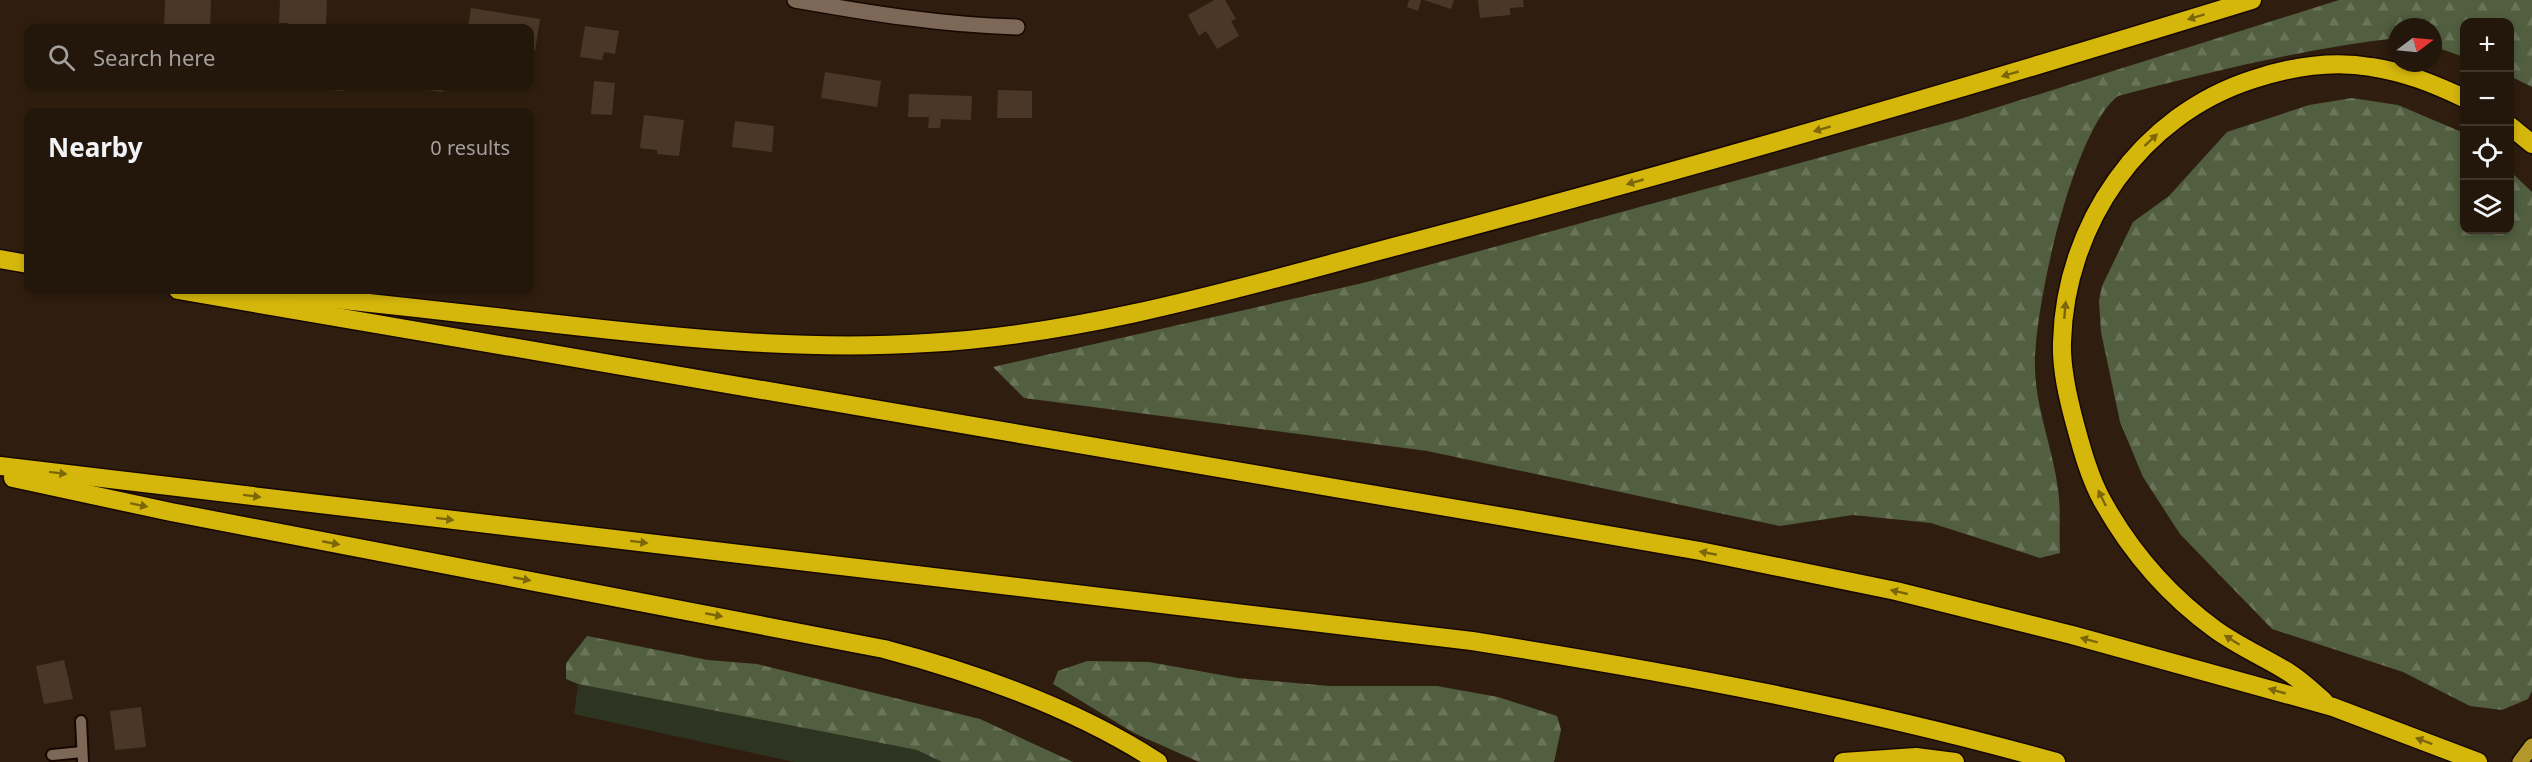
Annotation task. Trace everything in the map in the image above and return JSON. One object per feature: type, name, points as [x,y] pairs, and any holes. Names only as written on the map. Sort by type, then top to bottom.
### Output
[{"type":"highway","points":[[288,294],[751,343],[847,346],[930,343],[1007,335],[1085,322],[1212,294],[1531,210],[1828,128],[2252,0]]},
{"type":"highway","points":[[2333,708],[2285,669],[2216,629],[2166,588],[2131,545],[2102,501],[2078,437],[2068,396],[2061,345],[2066,296],[2080,248],[2096,209],[2121,171],[2150,140],[2182,113],[2229,87],[2273,73],[2321,64],[2370,66],[2423,79],[2460,96]]},
{"type":"highway","points":[[2514,129],[2532,144]]},
{"type":"highway","points":[[0,259],[24,263]]},
{"type":"highway","points":[[201,294],[1700,551],[1918,597],[2072,635],[2333,708],[2478,762]]},
{"type":"highway","points":[[0,466],[1472,641],[1643,668],[1836,706],[2056,762]]},
{"type":"highway","points":[[0,475],[183,514],[884,649],[948,666],[1076,716],[1158,762]]},
{"type":"highway","points":[[1843,762],[1916,757],[1955,762]]},
{"type":"main road","points":[[2520,762],[2532,746]]},
{"type":"street","points":[[795,0],[931,22],[1017,27]]},
{"type":"lane","points":[[52,755],[82,757],[81,721]]},
{"type":"green space","points":[[2339,0],[2532,0],[2532,87],[2514,78],[2514,18],[2460,18],[2460,56],[2442,49],[2442,18],[2388,18],[2388,39],[2291,55],[2118,96],[2101,115],[2071,182],[2049,266],[2036,342],[2036,384],[2056,474],[2060,513],[2060,553],[2040,558],[1931,523],[1853,515],[1780,526],[1427,451],[1024,398],[993,367],[1363,283],[1960,119]]},
{"type":"green space","points":[[2352,98],[2398,105],[2460,131],[2460,234],[2514,234],[2514,175],[2532,192],[2532,691],[2528,699],[2502,710],[2470,706],[2403,672],[2272,629],[2180,534],[2143,477],[2120,422],[2101,332],[2099,301],[2102,286],[2133,222],[2169,196],[2227,132],[2309,105]]},
{"type":"green space","points":[[587,636],[708,660],[757,664],[980,719],[1073,762],[942,762],[917,750],[578,684],[566,679],[566,663]]},
{"type":"green space","points":[[1087,661],[1149,662],[1238,678],[1329,686],[1437,686],[1498,697],[1557,716],[1561,730],[1554,762],[1199,762],[1134,733],[1053,684],[1058,671]]},
{"type":"green space","points":[[578,684],[917,750],[942,762],[794,762],[574,714]]},
{"type":"building","points":[[165,0],[211,0],[210,24],[164,24]]},
{"type":"building","points":[[280,0],[327,0],[326,24],[279,23]]},
{"type":"building","points":[[1214,0],[1225,0],[1236,19],[1231,21],[1239,36],[1217,49],[1206,31],[1199,36],[1188,15]]},
{"type":"building","points":[[1409,0],[1421,0],[1418,11],[1407,7]]},
{"type":"building","points":[[1424,0],[1454,0],[1451,9]]},
{"type":"building","points":[[1478,0],[1523,0],[1524,7],[1510,8],[1510,15],[1480,18]]},
{"type":"building","points":[[471,8],[540,19],[535,51],[534,24],[469,24]]},
{"type":"building","points":[[585,26],[619,31],[615,54],[604,52],[602,60],[580,57]]},
{"type":"building","points":[[825,72],[881,81],[877,107],[821,98]]},
{"type":"building","points":[[594,81],[615,83],[612,115],[591,114]]},
{"type":"building","points":[[998,90],[1032,91],[1032,118],[997,118]]},
{"type":"building","points":[[909,94],[972,96],[971,120],[941,119],[940,128],[928,128],[929,117],[908,117]]},
{"type":"building","points":[[644,115],[684,120],[679,156],[657,154],[657,150],[640,148]]},
{"type":"building","points":[[735,121],[774,126],[772,152],[732,147]]},
{"type":"building","points":[[64,660],[73,699],[44,704],[36,666]]},
{"type":"building","points":[[141,707],[146,747],[115,750],[110,711]]}]
